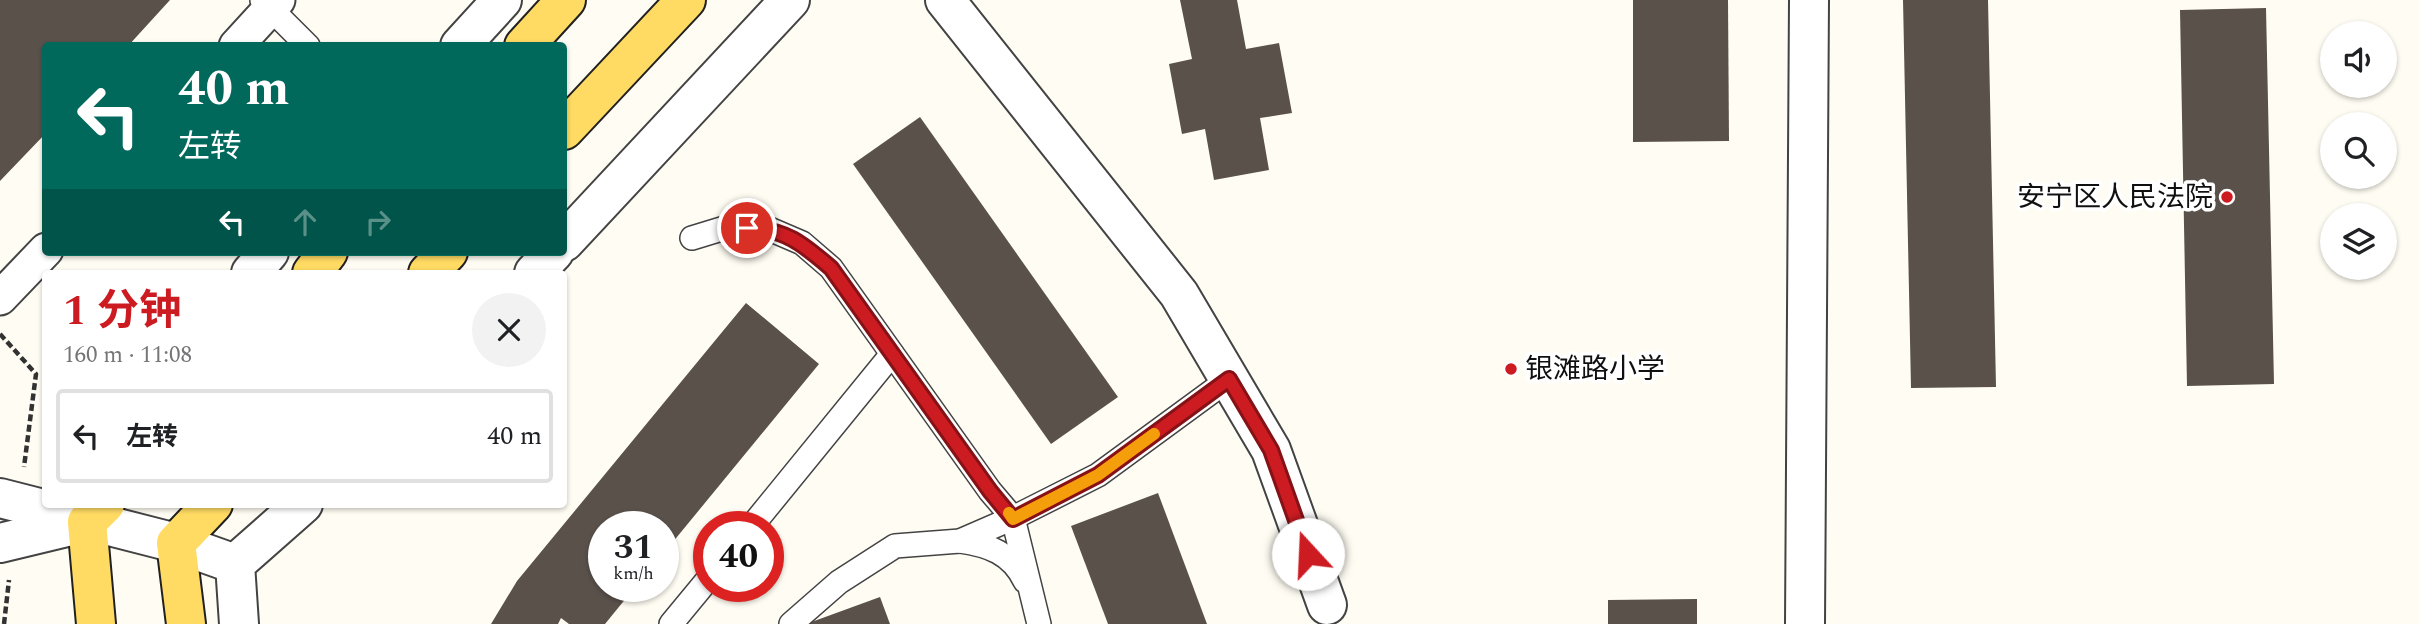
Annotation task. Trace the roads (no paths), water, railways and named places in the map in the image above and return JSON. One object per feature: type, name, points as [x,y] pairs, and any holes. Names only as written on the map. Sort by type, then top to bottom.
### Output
[{"type":"main road","points":[[528,42],[566,0]]},
{"type":"main road","points":[[567,127],[686,0]]},
{"type":"main road","points":[[314,270],[325,256]]},
{"type":"main road","points":[[431,270],[444,256]]},
{"type":"main road","points":[[186,624],[176,543],[209,508]]},
{"type":"main road","points":[[96,510],[96,624]]},
{"type":"street","points":[[464,42],[502,0]]},
{"type":"street","points":[[567,239],[790,0]]},
{"type":"street","points":[[945,0],[1179,294],[1271,450],[1327,606]]},
{"type":"street","points":[[1805,624],[1809,0]]},
{"type":"street","points":[[239,42],[270,3]]},
{"type":"street","points":[[0,298],[42,254]]},
{"type":"street","points":[[254,270],[266,256]]},
{"type":"street","points":[[537,270],[550,256]]},
{"type":"street","points":[[0,498],[42,503]]},
{"type":"street","points":[[235,564],[298,508]]},
{"type":"street","points":[[0,542],[96,510],[235,564]]},
{"type":"street","points":[[235,564],[239,624]]},
{"type":"lane","points":[[270,3],[304,42]]},
{"type":"lane","points":[[692,239],[728,227],[767,228],[802,243],[831,268],[990,491],[1013,519],[1039,624]]},
{"type":"lane","points":[[764,511],[892,354]]},
{"type":"lane","points":[[960,541],[1013,519],[1098,475],[1229,379]]},
{"type":"lane","points":[[80,624],[96,510]]},
{"type":"lane","points":[[791,624],[839,582],[895,546],[960,541],[983,544],[1003,555],[1020,571],[1030,593]]},
{"type":"lane","points":[[671,624],[693,597]]},
{"type":"place","name":"安宁区人民法院","points":[[2227,197]]},
{"type":"place","name":"银滩路小学","points":[[1511,369]]}]
